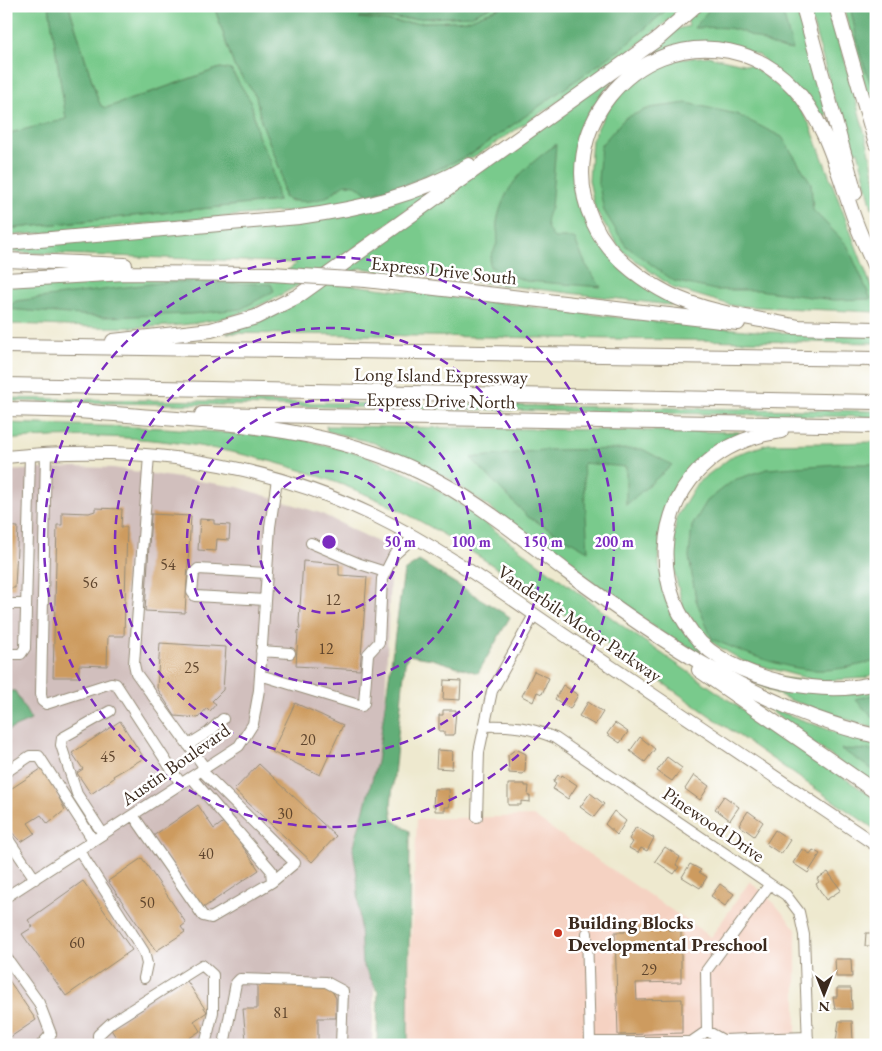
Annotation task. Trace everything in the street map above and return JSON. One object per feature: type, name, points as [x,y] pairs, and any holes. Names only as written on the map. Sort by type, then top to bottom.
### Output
[{"type":"highway","points":[[76,347],[150,335],[197,333],[241,322],[270,311],[311,289],[659,38],[695,6]]},
{"type":"highway","points":[[803,6],[827,100],[876,262]]},
{"type":"highway","points":[[836,6],[876,144]]},
{"type":"highway","points":[[799,327],[717,311],[678,298],[656,287],[630,269],[599,234],[587,207],[582,181],[586,141],[602,104],[612,91],[633,72],[657,58],[671,54],[711,49],[748,56],[784,78],[812,112],[876,270]]},
{"type":"highway","points":[[6,243],[300,217],[361,207],[400,196],[448,176],[528,132]]},
{"type":"highway","points":[[6,260],[133,265],[193,272]]},
{"type":"highway","name":"Express Drive South","points":[[6,280],[88,274],[193,272],[271,274],[366,280],[679,318],[799,327],[876,329]]},
{"type":"highway","name":"Long Island Expressway","points":[[6,346],[876,360]]},
{"type":"highway","name":"Long Island Expressway","points":[[6,385],[876,402]]},
{"type":"highway","name":"Express Drive North","points":[[6,409],[876,426]]},
{"type":"highway","points":[[79,411],[290,431],[346,443],[393,459],[430,477],[470,500],[737,698],[876,792]]},
{"type":"highway","points":[[820,426],[754,436],[717,454],[698,471],[677,502],[668,527],[665,548],[668,581],[679,612],[693,633],[714,653],[739,667],[766,678],[808,686],[847,688],[876,683]]},
{"type":"highway","points":[[649,631],[695,660],[756,692],[821,719],[876,736]]},
{"type":"main road","name":"Vanderbilt Motor Parkway","points":[[6,457],[96,451],[149,454],[222,466],[277,479],[348,504],[414,537],[534,615],[876,845]]},
{"type":"street","points":[[46,453],[40,694],[42,701],[46,704],[111,683],[116,684],[181,784]]},
{"type":"street","points":[[6,654],[21,654],[25,648],[30,454]]},
{"type":"street","points":[[133,815],[203,916],[211,918],[272,882],[295,863],[203,769],[136,673],[134,664],[149,454]]},
{"type":"street","name":"Austin Boulevard","points":[[6,897],[239,746],[254,724],[277,479]]},
{"type":"street","points":[[260,674],[362,706],[364,704],[368,654],[379,642],[382,579],[394,555],[414,537]]},
{"type":"street","points":[[311,543],[360,564],[385,572]]},
{"type":"street","points":[[265,600],[195,596],[192,592],[194,572],[198,569],[267,573]]},
{"type":"street","points":[[6,604],[26,604]]},
{"type":"street","points":[[477,817],[479,752],[492,691],[534,615]]},
{"type":"street","points":[[261,651],[290,652]]},
{"type":"street","points":[[103,834],[77,794],[61,745],[62,738],[110,711]]},
{"type":"street","points":[[188,745],[209,732],[223,719]]},
{"type":"street","name":"Pinewood Drive","points":[[484,726],[511,725],[526,727],[556,738],[786,895],[799,912],[804,935],[808,1041]]},
{"type":"street","points":[[6,772],[30,756],[39,756],[93,840]]},
{"type":"street","points":[[191,777],[270,870],[272,882]]},
{"type":"street","points":[[6,836],[35,878]]},
{"type":"street","points":[[79,850],[144,952],[147,964],[144,978]]},
{"type":"street","points":[[707,1031],[706,971],[770,884]]},
{"type":"street","points":[[587,933],[590,1042],[691,1042],[707,1031]]},
{"type":"street","points":[[6,957],[39,1003],[51,1034],[41,1045]]},
{"type":"street","points":[[98,1045],[98,1035],[112,1022],[202,965],[213,975],[214,1012],[205,1045]]},
{"type":"street","points":[[224,1045],[236,983],[240,979],[326,982],[339,988],[343,992],[341,1045]]},
{"type":"street","points":[[707,1031],[724,1040],[808,1041]]},
{"type":"shaded area","points":[[74,467],[113,468],[238,487],[320,513],[391,549],[372,1045],[6,1045],[6,471]]},
{"type":"shaded area","name":"Building Blocks Developmental Preschool","points":[[533,816],[711,937],[750,881],[775,904],[796,929],[796,1045],[406,1045],[417,819]]},
{"type":"green space","points":[[6,6],[49,6],[67,120],[6,134]]},
{"type":"green space","points":[[49,6],[69,6],[97,97],[101,106],[106,108],[220,68],[231,70],[251,102],[258,136],[271,162],[278,201],[6,229],[6,134],[66,119]]},
{"type":"green space","points":[[69,6],[214,6],[234,66],[256,96],[261,121],[281,172],[284,197],[291,201],[314,200],[330,195],[346,183],[404,185],[473,153],[625,45],[671,6],[688,6],[601,73],[487,149],[448,171],[396,189],[371,197],[302,210],[6,236],[6,229],[278,201],[271,162],[258,137],[251,102],[231,70],[220,68],[106,108],[101,106],[97,97]]},
{"type":"green space","points":[[214,6],[493,6],[470,16],[409,19],[359,18],[409,23],[469,20],[503,6],[671,6],[626,45],[473,153],[404,185],[367,194],[356,185],[346,184],[330,195],[313,201],[294,201],[284,197],[281,172],[261,121],[256,96],[234,66]]},
{"type":"green space","points":[[493,6],[503,6],[469,20],[409,23],[359,19],[360,16],[409,19],[470,16]]},
{"type":"green space","points":[[699,6],[796,6],[827,115],[820,118],[759,55],[712,43],[683,46],[644,56],[612,81],[588,114],[577,153],[579,198],[596,238],[676,304],[670,305],[360,268],[336,283],[665,323],[768,332],[876,335],[876,343],[226,333],[257,323],[677,29],[689,26],[687,19]]},
{"type":"green space","points":[[712,6],[781,6],[793,50],[779,47],[732,29],[694,28]]},
{"type":"green space","points":[[808,6],[830,6],[869,149],[876,184],[876,209],[872,208],[858,151],[850,155]]},
{"type":"green space","points":[[843,6],[876,6],[876,125]]},
{"type":"green space","points":[[850,6],[876,6],[876,99],[860,54]]},
{"type":"green space","points":[[708,56],[752,66],[792,97],[810,125],[873,291],[876,291],[876,312],[734,306],[673,288],[620,249],[595,209],[589,180],[592,140],[609,105],[635,77],[666,61]]},
{"type":"green space","points":[[687,103],[736,114],[782,137],[811,183],[813,210],[847,245],[871,299],[833,300],[758,290],[715,290],[674,281],[626,246],[604,211],[598,180],[601,145],[625,118],[650,108]]},
{"type":"green space","points":[[556,144],[551,208],[546,224],[554,238],[574,238],[586,265],[601,287],[526,281],[490,267],[490,260],[498,240],[497,222],[505,197],[511,186],[526,168]]},
{"type":"green space","points":[[424,188],[427,195],[315,275],[291,290],[243,312],[217,319],[158,327],[6,324],[6,285],[132,277],[275,280],[297,263],[6,252],[6,245],[305,219]]},
{"type":"green space","points":[[165,282],[271,284],[274,291],[241,309],[191,314],[105,317],[6,309],[16,301]]},
{"type":"green space","points":[[6,398],[876,411],[876,417],[6,401]]},
{"type":"green space","points":[[6,423],[165,428],[297,438],[361,454],[415,477],[454,500],[628,630],[769,728],[876,799],[876,830],[512,578],[458,543],[403,512],[357,491],[309,473],[260,459],[210,448],[108,437],[6,440]]},
{"type":"green space","points":[[326,426],[739,432],[740,434],[714,448],[696,462],[674,492],[660,530],[659,564],[666,598],[683,631],[743,674],[876,688],[876,729],[790,700],[722,666],[664,634],[450,479],[374,443],[327,431]]},
{"type":"green space","points":[[876,442],[876,673],[865,678],[817,681],[743,661],[708,640],[683,607],[672,563],[676,518],[697,483],[734,455],[768,444]]},
{"type":"green space","points":[[642,449],[672,465],[626,505],[626,467],[583,463],[588,551],[528,517],[471,458],[543,450]]},
{"type":"green space","points":[[838,464],[876,464],[876,661],[826,670],[797,668],[782,665],[712,639],[696,600],[689,557],[692,526],[707,501],[734,480],[767,469]]},
{"type":"green space","points":[[419,561],[510,617],[478,673],[432,659],[408,655],[405,664],[391,805],[393,820],[410,831],[408,1045],[377,1045],[378,992],[362,963],[357,876],[353,849],[377,762],[404,571]]},
{"type":"green space","points":[[6,691],[15,691],[31,720],[6,731]]},
{"type":"green space","points":[[876,694],[876,717],[871,716],[855,699]]},
{"type":"green space","points":[[765,706],[848,737],[876,743],[876,786],[806,739]]},
{"type":"green space","points":[[841,749],[876,750],[876,772]]},
{"type":"building","points":[[95,508],[122,509],[121,527],[127,527],[124,636],[108,636],[107,666],[79,665],[79,677],[53,677],[57,525],[62,525],[62,512],[89,513],[95,511]]},
{"type":"building","points":[[151,514],[191,516],[185,613],[145,611]]},
{"type":"building","points":[[200,519],[214,520],[214,524],[230,525],[229,540],[217,539],[216,551],[198,550]]},
{"type":"building","points":[[6,526],[18,527],[15,588],[6,588]]},
{"type":"building","points":[[303,561],[339,564],[339,575],[367,577],[360,670],[296,666],[298,631],[300,629]]},
{"type":"building","points":[[160,643],[226,647],[223,690],[212,701],[216,704],[210,711],[207,708],[198,718],[175,716],[157,688]]},
{"type":"building","points":[[534,671],[549,678],[542,694],[537,692],[533,702],[522,696]]},
{"type":"building","points":[[444,680],[461,681],[460,700],[443,699]]},
{"type":"building","points":[[563,685],[578,695],[570,709],[555,699]]},
{"type":"building","points":[[588,702],[603,712],[595,725],[579,716]]},
{"type":"building","points":[[295,703],[343,725],[320,775],[272,752]]},
{"type":"building","points":[[443,710],[456,710],[454,735],[444,735],[444,731],[439,731],[439,715],[443,715]]},
{"type":"building","points":[[120,721],[144,758],[113,776],[114,778],[91,794],[77,773],[83,769],[72,753]]},
{"type":"building","points":[[615,723],[628,732],[620,743],[607,734]]},
{"type":"building","points":[[640,737],[655,749],[645,762],[630,751]]},
{"type":"building","points":[[516,749],[526,754],[525,771],[523,774],[509,773],[508,755]]},
{"type":"building","points":[[437,750],[453,751],[452,769],[436,768]]},
{"type":"building","points":[[667,757],[682,768],[672,781],[657,771]]},
{"type":"building","points":[[259,764],[336,836],[312,862],[234,790]]},
{"type":"building","points":[[44,767],[65,810],[48,824],[41,815],[28,823],[35,833],[21,842],[6,826],[6,792]]},
{"type":"building","points":[[558,775],[561,777],[562,775],[577,785],[568,799],[553,789],[556,784],[553,782]]},
{"type":"building","points":[[694,775],[709,786],[700,800],[685,789]]},
{"type":"building","points":[[508,784],[525,784],[525,786],[529,786],[528,796],[530,796],[530,802],[521,801],[521,805],[508,805]]},
{"type":"building","points":[[434,789],[449,789],[450,804],[449,807],[445,807],[445,811],[435,811],[435,806],[433,806]]},
{"type":"building","points":[[590,793],[604,804],[594,817],[580,807]]},
{"type":"building","points":[[724,796],[739,807],[730,820],[715,809]]},
{"type":"building","points":[[198,805],[214,829],[225,821],[259,870],[203,908],[153,836]]},
{"type":"building","points":[[614,811],[626,821],[617,835],[605,824]]},
{"type":"building","points":[[748,811],[763,822],[754,836],[739,825]]},
{"type":"building","points":[[636,827],[654,838],[647,851],[641,848],[638,853],[629,848],[633,842],[629,839]]},
{"type":"building","points":[[775,830],[790,840],[781,854],[766,844]]},
{"type":"building","points":[[665,847],[680,857],[676,865],[679,867],[674,874],[655,861]]},
{"type":"building","points":[[802,849],[810,854],[813,850],[820,854],[808,873],[793,863]]},
{"type":"building","points":[[142,858],[186,923],[181,927],[185,932],[156,951],[108,881]]},
{"type":"building","points":[[690,864],[701,870],[699,872],[707,877],[700,888],[682,877]]},
{"type":"building","points":[[828,872],[841,890],[826,900],[816,884],[819,882],[817,879]]},
{"type":"building","points":[[83,881],[132,950],[66,996],[22,934],[33,927],[28,920]]},
{"type":"building","points":[[720,884],[734,894],[725,906],[711,896]]},
{"type":"building","points":[[668,926],[668,930],[681,930],[681,982],[636,983],[637,1000],[682,999],[682,1033],[618,1035],[615,932],[625,932],[625,928]]},
{"type":"building","points":[[866,933],[876,933],[876,946],[865,946]]},
{"type":"building","points":[[835,959],[851,959],[852,977],[836,977]]},
{"type":"building","points":[[6,976],[36,1020],[6,1040]]},
{"type":"building","points":[[185,978],[207,1012],[194,1021],[200,1031],[179,1045],[121,1045],[110,1028]]},
{"type":"building","points":[[257,984],[327,987],[332,991],[336,998],[336,1018],[318,1018],[318,1045],[251,1045],[251,1040],[246,1040],[243,1009],[257,1009]]},
{"type":"building","points":[[837,988],[851,988],[852,1009],[835,1009],[833,997],[837,997]]},
{"type":"building","points":[[839,1021],[852,1021],[853,1041],[836,1041]]},
{"type":"place","name":"Building Blocks Developmental Preschool","points":[[558,933]]}]
